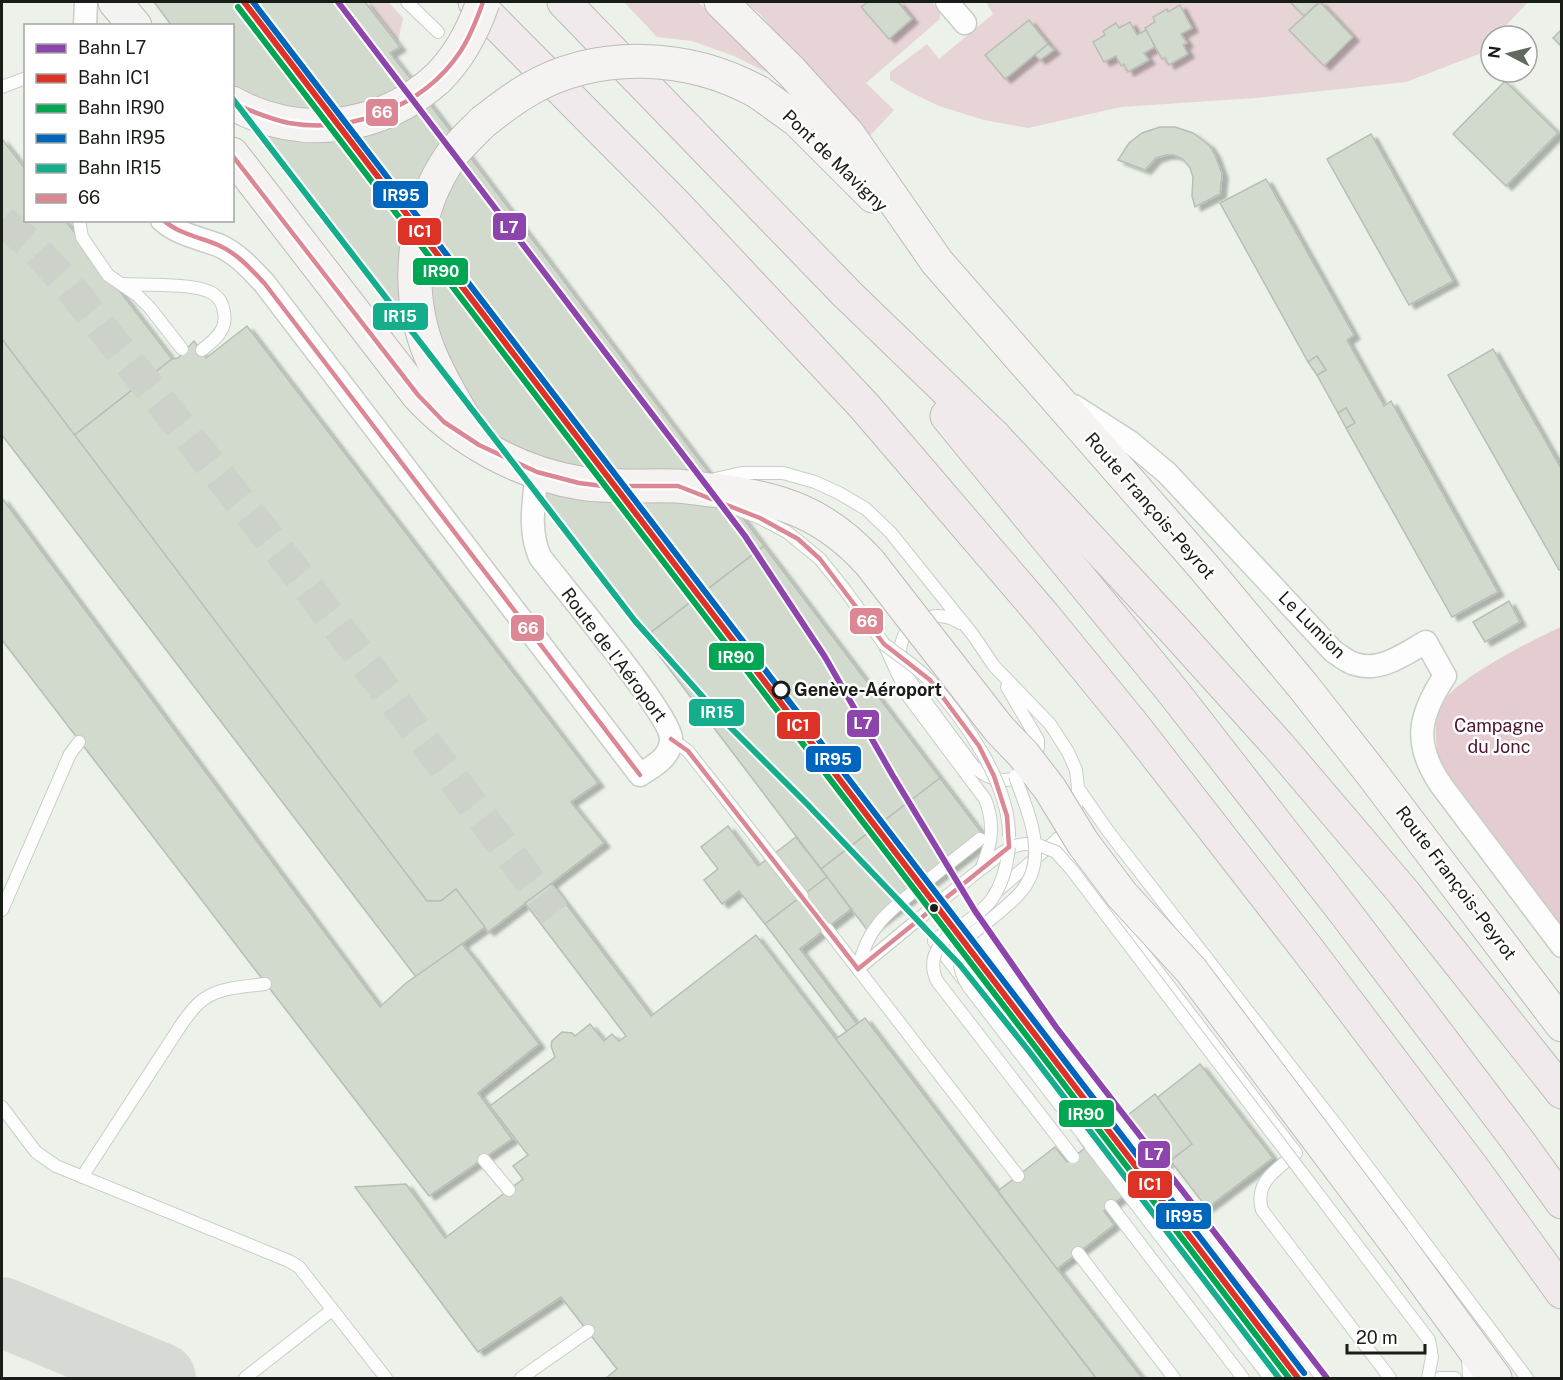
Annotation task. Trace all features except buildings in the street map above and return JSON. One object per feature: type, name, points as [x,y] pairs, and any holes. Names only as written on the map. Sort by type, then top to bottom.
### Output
[{"type":"highway","points":[[476,2],[675,204],[833,373],[956,511],[1140,734],[1308,950],[1474,1170],[1562,1292]]},
{"type":"highway","points":[[564,2],[847,294],[993,435],[1177,633],[1278,745],[1404,893],[1562,1092]]},
{"type":"highway","points":[[847,294],[1174,693],[1347,915],[1562,1202]]},
{"type":"main road","points":[[115,2],[133,24]]},
{"type":"main road","points":[[234,104],[261,117],[318,126],[359,122],[389,111],[424,90],[457,57],[483,2]]},
{"type":"main road","name":"Route François-Peyrot","points":[[721,2],[791,71],[848,134],[937,262],[1053,392],[1303,686],[1562,1025]]},
{"type":"main road","name":"Pont de Mavigny","points":[[479,445],[430,355],[420,321],[415,286],[418,240],[437,181],[451,156],[483,122],[505,104],[549,79],[587,68],[621,62],[648,62],[692,67],[725,77],[758,92],[797,120],[937,262]]},
{"type":"main road","points":[[234,157],[418,395],[444,422],[479,445],[537,472],[579,483],[603,486],[678,486],[743,494],[777,501],[812,515],[849,541],[887,583],[1009,757],[1023,754],[1064,789],[1089,851],[1135,910],[1191,970],[1495,1378]]},
{"type":"street","points":[[85,24],[86,2]]},
{"type":"street","points":[[947,2],[965,23]]},
{"type":"street","name":"Route de l'Aéroport","points":[[165,222],[178,231],[220,246],[230,252],[244,262],[265,284],[640,775],[665,756],[670,749],[671,739],[665,721],[540,557],[533,537],[532,524],[537,472]]},
{"type":"street","name":"Le Lumion","points":[[1053,392],[1130,442],[1167,473],[1334,652],[1357,665],[1373,666],[1395,659],[1426,642],[1445,676],[1430,701],[1423,719],[1422,743],[1427,762],[1441,785],[1562,946]]},
{"type":"lane","points":[[407,2],[438,32]]},
{"type":"lane","points":[[2,87],[24,79]]},
{"type":"lane","points":[[79,222],[82,237],[108,275],[123,284],[150,308],[182,349]]},
{"type":"lane","points":[[123,284],[198,288],[216,296],[225,314],[224,326],[218,336],[202,350]]},
{"type":"lane","points":[[678,486],[742,473],[772,472],[797,477],[839,493],[866,509],[891,532],[970,634],[994,666],[1034,730],[1038,748],[1032,766],[1023,776],[1009,780],[991,779],[974,767],[909,682],[902,666],[900,651],[904,635],[919,621],[930,617],[947,617],[959,622],[970,634]]},
{"type":"lane","points":[[678,486],[760,518],[798,539],[820,559],[845,590],[884,644],[908,696],[985,799],[990,810],[986,838],[987,857],[981,869]]},
{"type":"lane","points":[[884,644],[930,680],[979,746],[994,776],[1007,816],[1009,842],[1003,879],[996,893],[981,911],[941,943],[933,957],[934,974],[937,981],[1073,1157]]},
{"type":"lane","points":[[994,666],[1050,724],[1068,752],[1076,770],[1064,789]]},
{"type":"lane","points":[[671,739],[688,752],[801,896]]},
{"type":"lane","points":[[2,910],[70,754],[79,742]]},
{"type":"lane","points":[[1009,757],[1064,789],[1108,831],[1337,1126],[1527,1378]]},
{"type":"lane","points":[[1009,757],[1036,844],[1035,866],[1028,883],[1020,893],[969,936],[961,951],[960,968],[968,986],[1270,1378]]},
{"type":"lane","points":[[1064,789],[1076,807],[1066,832],[968,916],[934,941],[1086,1140]]},
{"type":"lane","points":[[858,969],[862,949],[880,920],[891,909],[986,838],[1018,844],[1036,844],[1056,852],[1429,1340],[1432,1357],[1428,1378]]},
{"type":"lane","points":[[1057,839],[1296,1153],[1261,1187],[1259,1196],[1262,1210],[1390,1378]]},
{"type":"lane","points":[[858,969],[981,869],[1009,842]]},
{"type":"lane","points":[[968,916],[1322,1378]]},
{"type":"lane","points":[[827,929],[1018,1176]]},
{"type":"lane","points":[[82,1177],[183,1022],[200,1002],[234,987],[265,984]]},
{"type":"lane","points":[[2,1107],[36,1152],[56,1166],[299,1267],[386,1378]]},
{"type":"lane","points":[[484,1160],[509,1190]]},
{"type":"lane","points":[[1127,1193],[1270,1378]]},
{"type":"lane","points":[[1111,1206],[1243,1378]]},
{"type":"lane","points":[[1078,1253],[1174,1378]]},
{"type":"lane","points":[[245,1378],[332,1310]]},
{"type":"lane","points":[[521,1378],[588,1331]]},
{"type":"lane","points":[[1468,1339],[1469,1378]]},
{"type":"lane","points":[[1439,1378],[1455,1378]]},
{"type":"shaded area","points":[[368,2],[388,2],[403,18],[398,41]]},
{"type":"shaded area","points":[[624,2],[698,2],[722,22],[770,70],[768,73],[734,56],[692,41],[657,37]]},
{"type":"shaded area","points":[[745,2],[932,2],[940,12],[940,19],[866,83],[894,110],[869,137],[758,12]]},
{"type":"shaded area","points":[[986,2],[1528,2],[1507,24],[1479,24],[1479,54],[1406,82],[1255,98],[1121,107],[1028,128],[984,120],[939,106],[890,80],[890,72],[927,44],[939,59],[993,14]]},
{"type":"green space","name":"Campagne du Jonc","points":[[1561,627],[1561,926],[1439,762],[1436,720],[1440,707],[1459,685],[1494,662]]},
{"type":"taxiway","points":[[2,1312],[161,1378]]},
{"type":"tunnel","points":[[2,221],[28,242],[64,280],[307,586],[555,914]]},
{"type":"rail line","name":"IC1","points":[[244,2],[1298,1378]]},
{"type":"rail line","name":"IR95","points":[[253,2],[1304,1373]]},
{"type":"rail line","name":"L7","points":[[338,2],[745,536],[825,657],[893,776],[975,911],[1056,1027],[1327,1378]]},
{"type":"rail line","name":"IR90","points":[[238,7],[1289,1378]]},
{"type":"rail line","name":"IR15","points":[[234,101],[635,621],[727,724],[807,804],[960,965],[1028,1050],[1279,1378]]},
{"type":"transit line","name":"66","points":[[234,104],[260,115],[289,123],[313,125],[361,120],[385,112],[407,101],[445,71],[467,40],[483,2]]},
{"type":"transit line","name":"66","points":[[234,158],[418,395],[444,422],[479,445],[537,472],[579,483],[603,486],[678,486],[760,518],[798,539],[820,559],[884,644],[930,680],[979,746],[994,776],[1007,816],[1009,847]]},
{"type":"transit line","name":"66","points":[[165,222],[182,232],[231,252],[265,284],[640,775]]},
{"type":"transit line","name":"66","points":[[671,739],[688,751],[858,969]]},
{"type":"transit line","name":"66","points":[[858,969],[1009,847]]},
{"type":"place","name":"Genève-Aéroport","points":[[781,690]]}]
